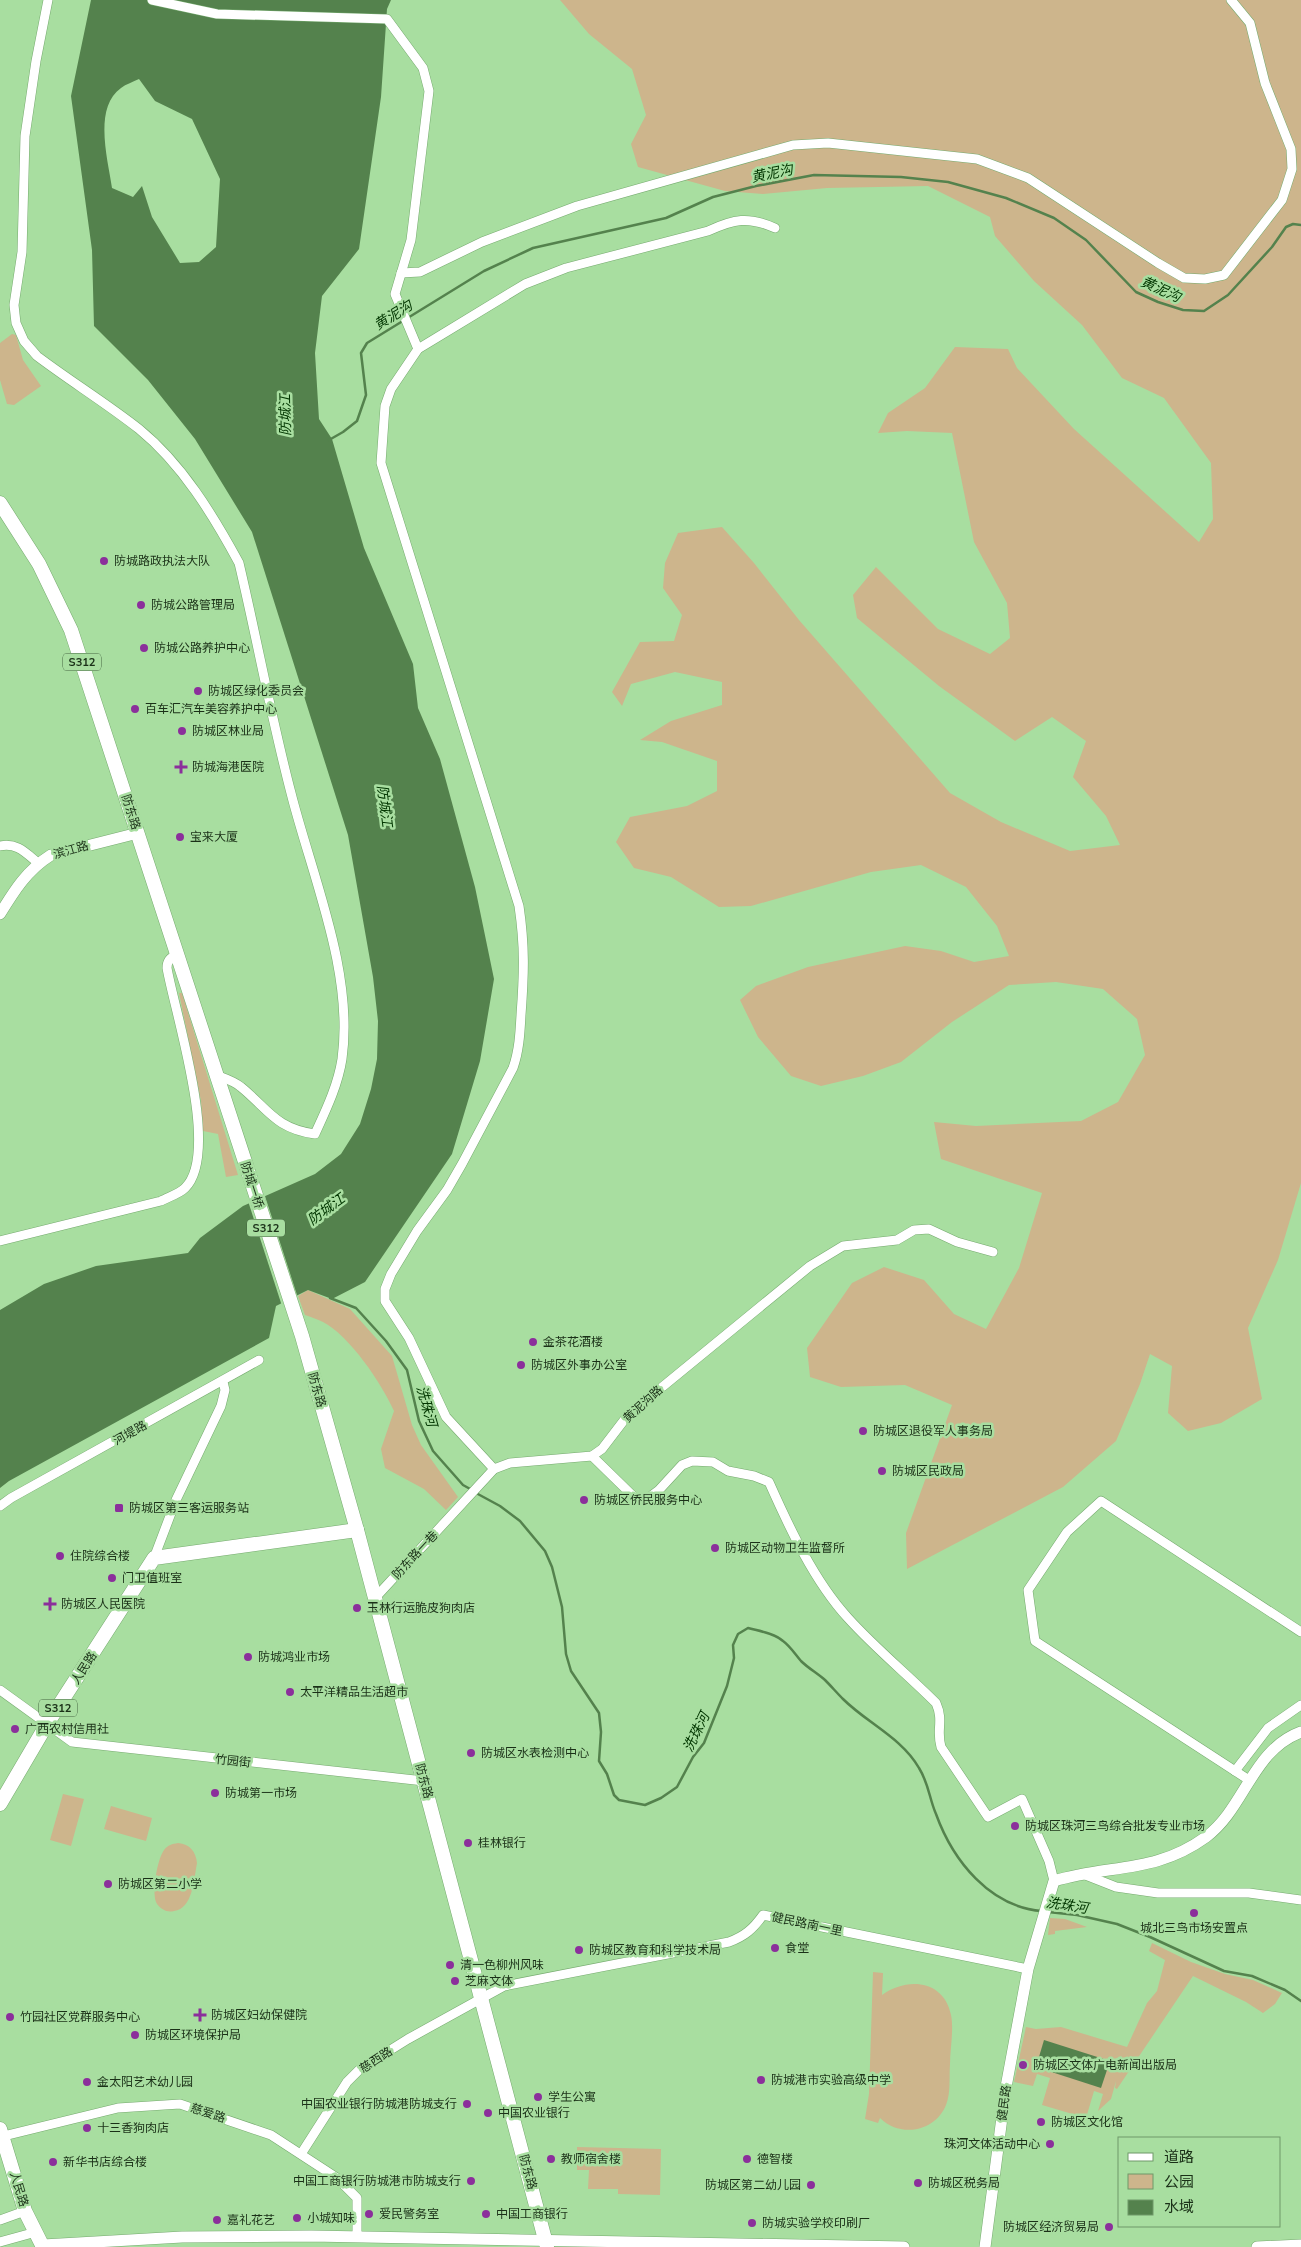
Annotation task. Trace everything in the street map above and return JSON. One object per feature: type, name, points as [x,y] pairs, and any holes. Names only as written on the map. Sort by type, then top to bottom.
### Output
[{"type":"main road","name":"防东路","points":[[0,503],[39,564],[71,630],[235,1133]]},
{"type":"main road","name":"防城一桥","points":[[235,1133],[297,1322]]},
{"type":"main road","name":"防东路","points":[[297,1322],[357,1530],[548,2245]]},
{"type":"main road","points":[[154,1558],[357,1530]]},
{"type":"main road","name":"人民路","points":[[0,1804],[47,1724],[154,1558]]},
{"type":"main road","name":"人民路","points":[[1,2134],[25,2211],[43,2246]]},
{"type":"street","points":[[48,0],[24,136],[23,232],[14,305],[16,323],[24,341],[37,356],[140,430],[165,454],[222,531],[239,563],[290,792],[340,968],[344,1000],[342,1058],[330,1099],[315,1134],[290,1129],[277,1121],[239,1085],[216,1075]]},
{"type":"street","points":[[152,0],[217,14],[387,19],[423,68],[429,90],[411,240],[395,294],[418,350]]},
{"type":"street","points":[[401,273],[420,272],[482,242],[577,206],[793,145],[828,143],[978,159],[1028,178],[1184,278],[1205,279],[1224,275],[1282,200],[1292,169],[1291,149],[1265,82],[1250,23],[1231,0]]},
{"type":"street","points":[[775,228],[753,220],[726,222],[708,231],[566,268],[525,284],[418,350],[391,388],[385,406],[381,463],[519,906],[525,966],[518,1052],[512,1068],[447,1190],[417,1231],[391,1274],[385,1289],[385,1301],[409,1338],[446,1417],[494,1469],[510,1462],[592,1456],[634,1497],[644,1502],[659,1490],[682,1465],[692,1461],[712,1462],[728,1471],[754,1476],[768,1482],[820,1580],[847,1617],[936,1703],[941,1714],[938,1739],[940,1747],[988,1818],[1022,1799],[1049,1861],[1054,1881],[1080,1873],[1136,1868],[1168,1859],[1188,1849],[1207,1836],[1227,1817],[1266,1755],[1279,1743],[1301,1732]]},
{"type":"street","name":"滨江路","points":[[0,914],[25,876],[38,863],[63,851],[138,833]]},
{"type":"street","points":[[0,846],[8,844],[19,848],[38,863]]},
{"type":"street","points":[[0,1241],[161,1200],[185,1189],[193,1176],[198,1135],[197,1104],[166,968],[167,962],[177,955]]},
{"type":"street","name":"黄泥沟路","points":[[592,1456],[602,1449],[628,1415],[810,1266],[843,1246],[897,1240],[914,1230],[929,1229],[957,1242],[993,1252]]},
{"type":"street","name":"河堤路","points":[[0,1506],[11,1498],[223,1382],[259,1360]]},
{"type":"street","name":"人民路","points":[[154,1558],[176,1500],[221,1406],[225,1390],[223,1382]]},
{"type":"street","name":"防东路一巷","points":[[375,1598],[494,1469]]},
{"type":"street","points":[[1250,1780],[1035,1641],[1028,1590],[1066,1532],[1101,1501],[1301,1632]]},
{"type":"street","name":"竹园街","points":[[0,1690],[72,1742],[424,1781]]},
{"type":"street","points":[[1236,1771],[1268,1728],[1301,1705]]},
{"type":"street","points":[[1080,1873],[1116,1887],[1158,1893],[1249,1893],[1301,1900]]},
{"type":"street","name":"健民路","points":[[985,2247],[1006,2087],[1028,1969],[1054,1881]]},
{"type":"street","name":"健民路南一里","points":[[482,1999],[504,1986],[729,1942],[753,1929],[763,1915],[1028,1969]]},
{"type":"street","name":"慈西路","points":[[301,2154],[346,2082],[360,2069],[408,2039],[482,1999]]},
{"type":"street","name":"慈爱路","points":[[1,2134],[118,2108],[180,2104],[271,2135],[337,2178],[357,2198],[357,2237]]},
{"type":"street","points":[[0,2220],[25,2211]]},
{"type":"street","points":[[0,2242],[36,2232]]},
{"type":"street","points":[[43,2246],[182,2237],[357,2237],[548,2245],[904,2247]]},
{"type":"street","points":[[1257,2247],[1301,2245]]},
{"type":"green space","points":[[560,0],[1301,0],[1301,1183],[1278,1260],[1248,1328],[1262,1399],[1221,1423],[1188,1431],[1168,1413],[1172,1366],[1150,1354],[1140,1384],[1116,1441],[1063,1487],[907,1569],[906,1533],[952,1405],[905,1385],[841,1387],[810,1377],[807,1348],[852,1283],[884,1267],[924,1280],[954,1314],[986,1329],[1019,1268],[1042,1193],[941,1159],[934,1122],[976,1126],[1081,1121],[1118,1102],[1145,1055],[1137,1019],[1103,989],[1056,982],[1009,985],[952,1022],[901,1062],[863,1076],[821,1086],[791,1076],[758,1037],[740,1000],[756,986],[808,967],[905,946],[941,951],[974,962],[1009,956],[997,926],[966,887],[921,865],[871,872],[751,906],[719,907],[671,877],[634,868],[616,842],[630,817],[687,806],[717,791],[717,761],[662,742],[640,740],[671,721],[722,705],[722,682],[675,672],[631,684],[622,706],[612,692],[640,642],[674,641],[682,615],[663,588],[665,563],[678,533],[722,527],[754,563],[799,620],[950,793],[1001,822],[1070,851],[1120,845],[1106,816],[1073,777],[1086,741],[1052,717],[1015,741],[939,686],[857,618],[853,595],[876,567],[938,629],[990,654],[1010,638],[1007,603],[974,542],[952,433],[907,431],[878,433],[888,413],[925,388],[955,347],[1008,349],[1017,368],[1074,429],[1199,542],[1213,519],[1211,463],[1164,398],[1122,378],[1082,325],[1034,281],[995,236],[990,217],[928,186],[827,188],[763,194],[725,191],[638,167],[631,144],[646,115],[632,69],[589,34]]},
{"type":"green space","points":[[12,334],[16,335],[23,360],[41,386],[14,405],[7,404],[0,380],[0,343]]},
{"type":"green space","points":[[179,993],[182,993],[238,1175],[226,1177],[218,1134],[203,1131],[201,1101]]},
{"type":"green space","points":[[308,1290],[350,1309],[392,1356],[412,1425],[421,1445],[458,1497],[446,1510],[424,1489],[385,1468],[381,1449],[394,1411],[382,1388],[344,1338],[323,1322],[305,1315],[298,1296]]},
{"type":"green space","points":[[63,1794],[84,1799],[71,1846],[50,1840]]},
{"type":"green space","points":[[111,1806],[152,1818],[146,1841],[104,1829]]},
{"type":"green space","points":[[178,1843],[192,1849],[197,1863],[189,1899],[180,1909],[167,1911],[157,1904],[155,1899],[156,1877],[159,1861],[164,1850],[170,1845]]},
{"type":"green space","points":[[1050,1918],[1065,1919],[1087,1927],[1055,1931],[1055,1934],[1048,1935]]},
{"type":"green space","points":[[1152,1943],[1191,1962],[1225,1974],[1253,1980],[1282,1993],[1275,2004],[1263,2013],[1246,2002],[1193,1976],[1117,2089],[1115,2088],[1116,2081],[1111,2099],[1098,2111],[1103,2094],[1094,2091],[1086,2118],[1042,2105],[1050,2078],[1037,2074],[1033,2086],[1014,2082],[1026,2027],[1036,2029],[1061,2027],[1127,2047],[1147,2003],[1157,1991],[1165,1960],[1149,1951]]},
{"type":"green space","points":[[873,1972],[883,1973],[882,1995],[902,1985],[923,1985],[941,1994],[947,2003],[952,2021],[948,2100],[941,2114],[926,2126],[907,2130],[888,2124],[880,2118],[878,2123],[865,2119],[869,2094]]},
{"type":"green space","points":[[577,2147],[661,2149],[660,2195],[618,2194],[618,2189],[588,2189],[589,2170],[577,2170]]},
{"type":"water","name":"防城江","points":[[91,0],[391,0],[387,9],[381,97],[359,249],[322,296],[315,353],[319,419],[332,439],[364,548],[413,664],[418,708],[440,759],[475,887],[494,979],[480,1061],[452,1154],[365,1282],[332,1299],[308,1290],[276,1306],[269,1338],[9,1481],[0,1488],[0,1310],[44,1284],[96,1266],[188,1253],[200,1238],[243,1206],[315,1174],[341,1154],[360,1124],[371,1089],[377,1059],[378,1021],[373,977],[348,835],[252,532],[195,439],[148,380],[94,326],[92,250],[71,96]],"holes":[[[139,79],[155,101],[192,119],[220,179],[216,247],[199,262],[180,263],[152,217],[142,186],[133,197],[112,188],[105,135],[107,108],[112,97],[123,87]]]},
{"type":"water","points":[[1044,2040],[1110,2061],[1101,2088],[1036,2067]]},
{"type":"pier","points":[[264,1193],[298,1298],[282,1306],[248,1201]]},
{"type":"waterway","name":"黄泥沟","points":[[329,440],[357,421],[366,395],[361,353],[367,343],[484,271],[533,248],[666,218],[713,197],[756,186],[814,175],[901,177],[948,182],[1006,198],[1054,218],[1086,240],[1136,292],[1183,310],[1204,311],[1228,295],[1272,247],[1286,227],[1293,224],[1301,225]]},
{"type":"waterway","name":"洗珠河","points":[[330,1298],[356,1308],[386,1341],[407,1370],[419,1421],[433,1451],[463,1485],[472,1490]]},
{"type":"waterway","name":"洗珠河","points":[[476,1493],[500,1506],[520,1521],[545,1551],[552,1567],[562,1607],[566,1654],[571,1671],[599,1713],[601,1732],[599,1761],[607,1774],[614,1795],[619,1800],[645,1805],[661,1798],[677,1787],[693,1757],[704,1743],[727,1686],[734,1658],[733,1645],[738,1634],[748,1628],[762,1631],[786,1643],[804,1664],[825,1680],[852,1708],[894,1739],[912,1757],[925,1780],[943,1831],[952,1848],[976,1879],[1006,1901],[1023,1908],[1042,1911]]},
{"type":"waterway","name":"洗珠河","points":[[1048,1912],[1077,1915],[1117,1924],[1224,1971],[1252,1976],[1285,1990],[1301,2001]]},
{"type":"place","name":"防城路政执法大队","points":[[104,561]]},
{"type":"place","name":"防城公路管理局","points":[[141,605]]},
{"type":"place","name":"防城公路养护中心","points":[[144,648]]},
{"type":"place","name":"防城区绿化委员会","points":[[198,691]]},
{"type":"place","name":"百车汇汽车美容养护中心","points":[[135,709]]},
{"type":"place","name":"防城区林业局","points":[[182,731]]},
{"type":"place","name":"防城海港医院","points":[[181,767]]},
{"type":"place","name":"宝来大厦","points":[[180,837]]},
{"type":"place","name":"金茶花酒楼","points":[[533,1342]]},
{"type":"place","name":"防城区外事办公室","points":[[521,1365]]},
{"type":"place","name":"防城区退役军人事务局","points":[[863,1431]]},
{"type":"place","name":"防城区民政局","points":[[882,1471]]},
{"type":"place","name":"防城区侨民服务中心","points":[[584,1500]]},
{"type":"place","name":"防城区第三客运服务站","points":[[119,1508]]},
{"type":"place","name":"防城区动物卫生监督所","points":[[715,1548]]},
{"type":"place","name":"住院综合楼","points":[[60,1556]]},
{"type":"place","name":"门卫值班室","points":[[112,1578]]},
{"type":"place","name":"防城区人民医院","points":[[50,1604]]},
{"type":"place","name":"玉林行运脆皮狗肉店","points":[[357,1608]]},
{"type":"place","name":"防城鸿业市场","points":[[248,1657]]},
{"type":"place","name":"太平洋精品生活超市","points":[[290,1692]]},
{"type":"place","name":"广西农村信用社","points":[[15,1729]]},
{"type":"place","name":"防城区水表检测中心","points":[[471,1753]]},
{"type":"place","name":"防城第一市场","points":[[215,1793]]},
{"type":"place","name":"防城区珠河三鸟综合批发专业市场","points":[[1015,1826]]},
{"type":"place","name":"桂林银行","points":[[468,1843]]},
{"type":"place","name":"防城区第二小学","points":[[108,1884]]},
{"type":"place","name":"城北三鸟市场安置点","points":[[1194,1913]]},
{"type":"place","name":"食堂","points":[[775,1948]]},
{"type":"place","name":"防城区教育和科学技术局","points":[[579,1950]]},
{"type":"place","name":"清一色柳州风味","points":[[450,1965]]},
{"type":"place","name":"芝麻文体","points":[[455,1981]]},
{"type":"place","name":"防城区妇幼保健院","points":[[200,2015]]},
{"type":"place","name":"竹园社区党群服务中心","points":[[10,2017]]},
{"type":"place","name":"防城区环境保护局","points":[[135,2035]]},
{"type":"place","name":"防城区文体广电新闻出版局","points":[[1023,2065]]},
{"type":"place","name":"防城港市实验高级中学","points":[[761,2080]]},
{"type":"place","name":"金太阳艺术幼儿园","points":[[87,2082]]},
{"type":"place","name":"学生公寓","points":[[538,2097]]},
{"type":"place","name":"中国农业银行防城港防城支行","points":[[467,2104]]},
{"type":"place","name":"中国农业银行","points":[[488,2113]]},
{"type":"place","name":"防城区文化馆","points":[[1041,2122]]},
{"type":"place","name":"十三香狗肉店","points":[[87,2128]]},
{"type":"place","name":"珠河文体活动中心","points":[[1050,2144]]},
{"type":"place","name":"教师宿舍楼","points":[[551,2159]]},
{"type":"place","name":"德智楼","points":[[747,2159]]},
{"type":"place","name":"新华书店综合楼","points":[[53,2162]]},
{"type":"place","name":"中国工商银行防城港市防城支行","points":[[471,2181]]},
{"type":"place","name":"防城区税务局","points":[[918,2183]]},
{"type":"place","name":"防城区第二幼儿园","points":[[811,2185]]},
{"type":"place","name":"爱民警务室","points":[[369,2214]]},
{"type":"place","name":"中国工商银行","points":[[486,2214]]},
{"type":"place","name":"小城知味","points":[[297,2218]]},
{"type":"place","name":"嘉礼花艺","points":[[217,2220]]},
{"type":"place","name":"防城实验学校印刷厂","points":[[752,2223]]},
{"type":"place","name":"防城区经济贸易局","points":[[1109,2227]]}]
